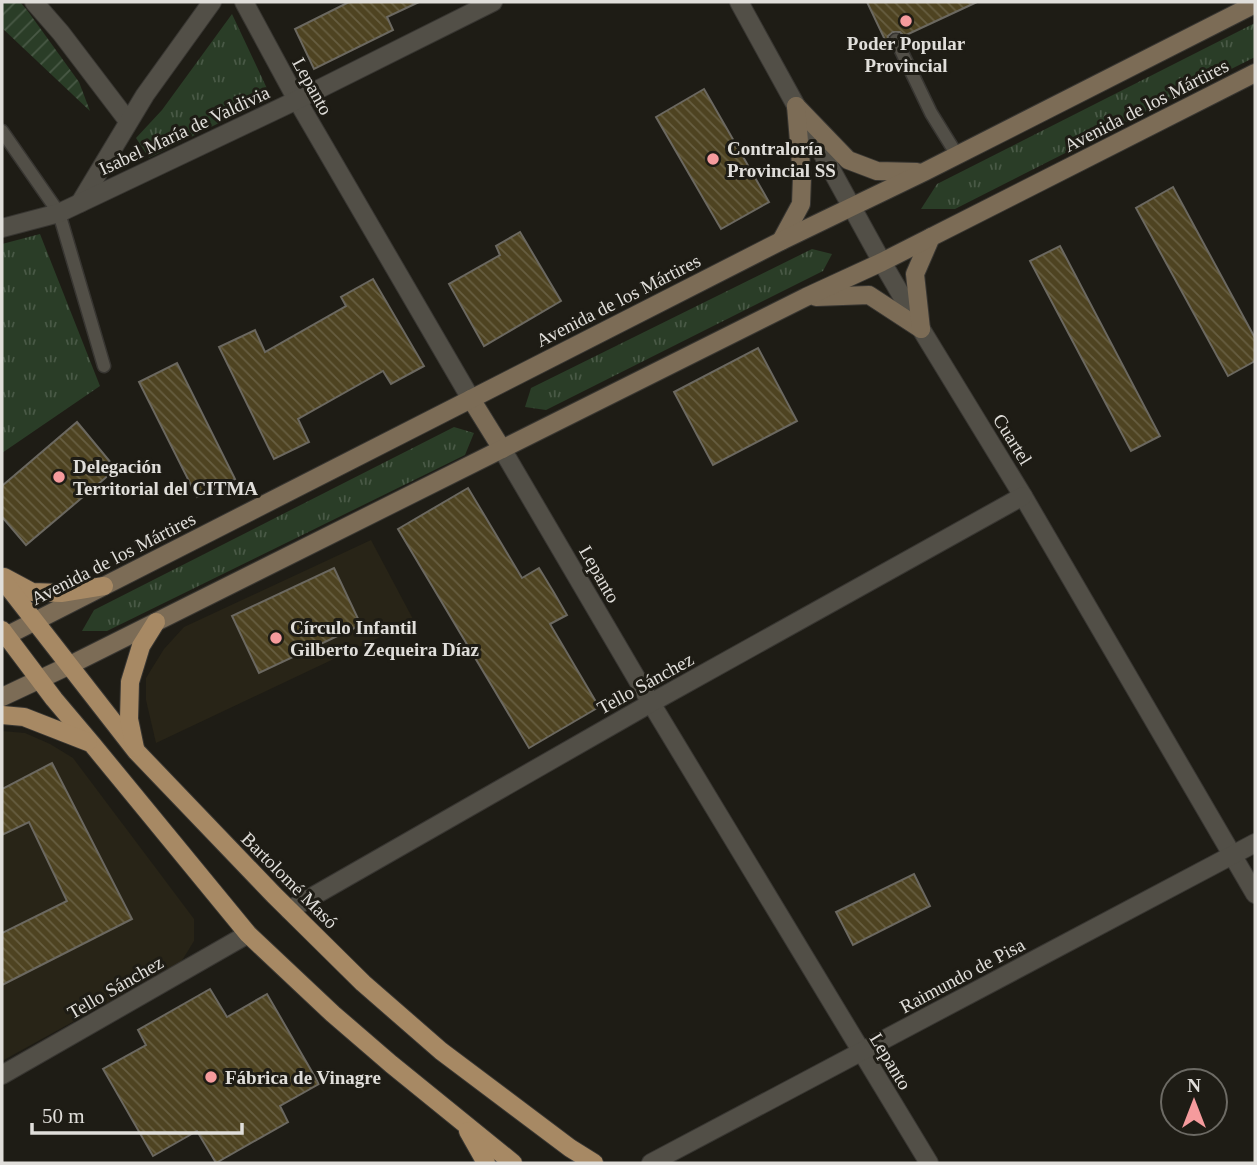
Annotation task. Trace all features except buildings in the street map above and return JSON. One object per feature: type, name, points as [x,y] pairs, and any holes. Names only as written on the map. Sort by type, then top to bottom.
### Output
[{"type":"main road","name":"Avenida de los Mártires","points":[[3,635],[1255,4]]},
{"type":"main road","name":"Avenida de los Mártires","points":[[2,697],[881,262],[1255,73]]},
{"type":"main road","points":[[796,106],[848,160],[877,172],[923,172]]},
{"type":"main road","points":[[781,241],[800,204],[802,177],[796,106]]},
{"type":"main road","points":[[920,329],[915,274],[931,237]]},
{"type":"main road","points":[[806,297],[869,295],[920,329]]},
{"type":"main road","name":"Lepanto","points":[[471,400],[502,449]]},
{"type":"main road","points":[[2,577],[32,592],[61,593],[104,586]]},
{"type":"main road","name":"Bartolomé Masó","points":[[2,577],[136,751],[289,910],[363,983],[441,1051],[594,1163]]},
{"type":"main road","points":[[136,751],[129,719],[130,682],[141,646],[156,622]]},
{"type":"main road","points":[[3,635],[248,934],[333,1014],[513,1163]]},
{"type":"main road","points":[[2,715],[24,717],[92,744]]},
{"type":"main road","points":[[463,1122],[486,1163]]},
{"type":"street","points":[[34,2],[128,121]]},
{"type":"street","points":[[80,203],[145,95],[212,2]]},
{"type":"street","name":"Lepanto","points":[[244,2],[297,100],[471,400]]},
{"type":"street","name":"Isabel María de Valdivia","points":[[2,228],[59,213],[297,100],[493,2]]},
{"type":"street","name":"Cuartel","points":[[740,2],[881,262],[1023,496],[1255,894]]},
{"type":"street","name":"Lepanto","points":[[502,449],[651,703],[929,1163]]},
{"type":"street","name":"Tello Sánchez","points":[[289,910],[651,703],[1023,496]]},
{"type":"street","name":"Raimundo de Pisa","points":[[651,1163],[1255,843]]},
{"type":"street","name":"Tello Sánchez","points":[[2,1075],[248,934]]},
{"type":"lane","points":[[896,40],[931,113],[957,155]]},
{"type":"lane","points":[[2,131],[59,213],[104,366]]},
{"type":"shaded area","name":"Círculo Infantil Gilberto Zequeira Díaz","points":[[371,540],[414,621],[156,743],[146,700],[146,678],[164,649],[184,627]]},
{"type":"shaded area","points":[[2,731],[25,733],[73,758],[194,919],[194,941],[181,962],[2,1061]]},
{"type":"green space","points":[[2,2],[20,2],[27,10],[79,82],[90,111],[2,28]]},
{"type":"green space","points":[[232,14],[271,97],[149,158],[136,138],[162,110]]},
{"type":"green space","points":[[1255,23],[1255,57],[955,209],[921,209],[937,184]]},
{"type":"green space","points":[[40,234],[100,386],[2,453],[2,244]]},
{"type":"green space","points":[[812,249],[832,254],[823,271],[546,410],[525,407],[531,388]]},
{"type":"green space","points":[[454,427],[474,433],[465,455],[107,631],[82,631],[94,610]]},
{"type":"place","name":"Poder Popular Provincial","points":[[906,21]]},
{"type":"place","name":"Contraloría Provincial SS","points":[[713,159]]},
{"type":"place","name":"Delegación Territorial del CITMA","points":[[59,477]]},
{"type":"place","name":"Círculo Infantil Gilberto Zequeira Díaz","points":[[276,638]]},
{"type":"place","name":"Fábrica de Vinagre","points":[[211,1077]]}]
